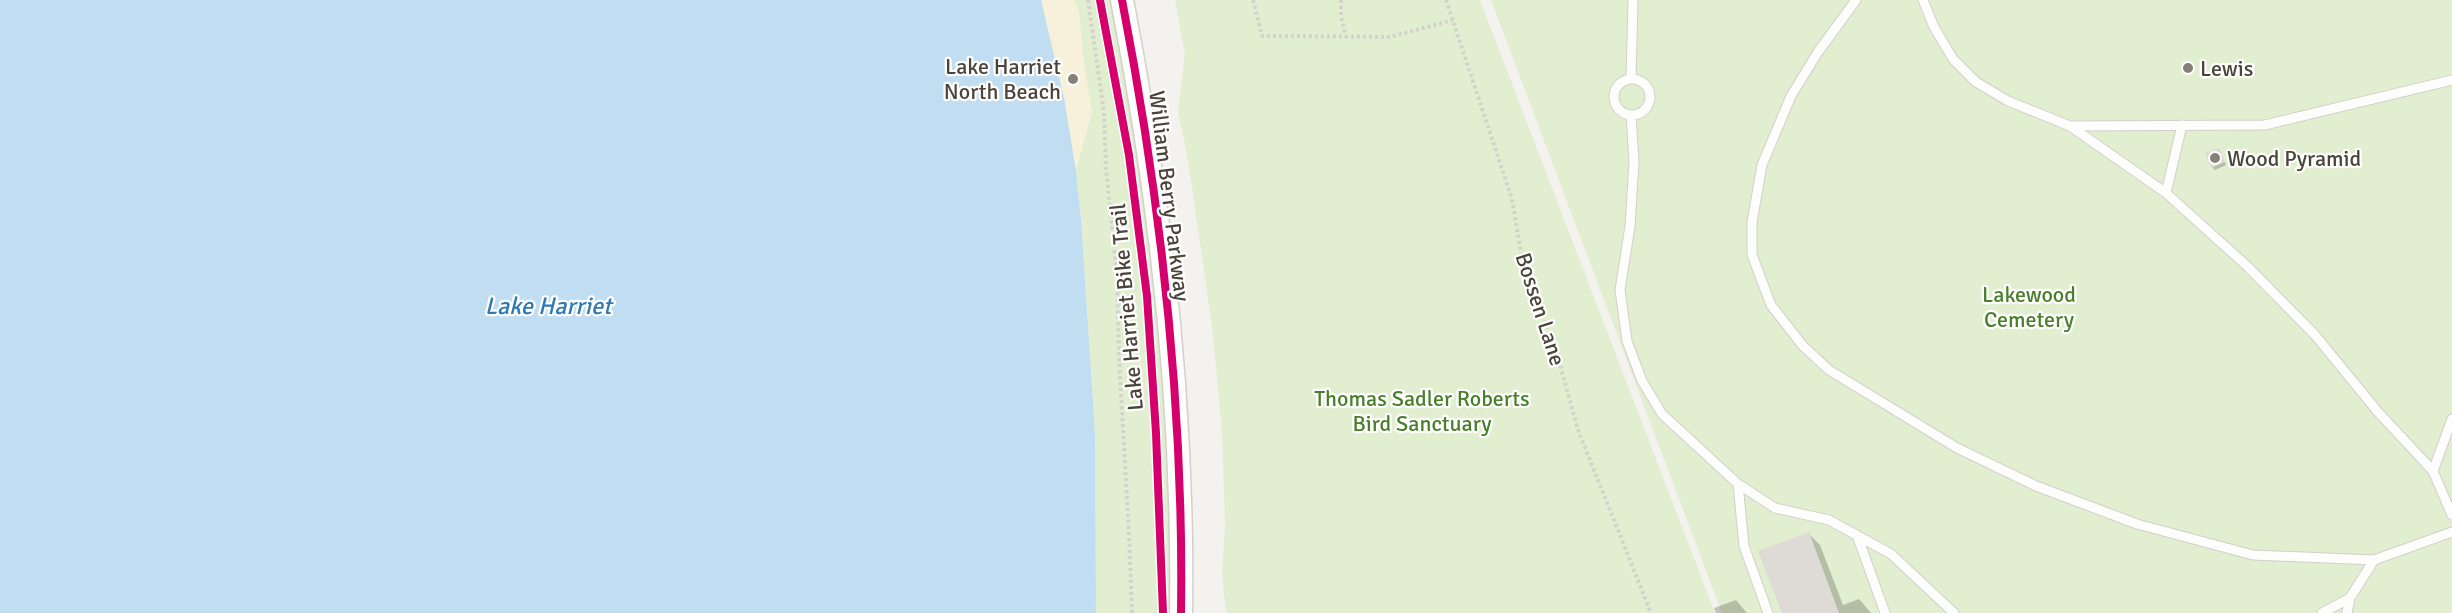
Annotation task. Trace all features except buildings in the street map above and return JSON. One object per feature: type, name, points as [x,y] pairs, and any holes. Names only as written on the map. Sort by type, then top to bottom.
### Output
[{"type":"street","name":"William Berry Parkway","points":[[1122,0],[1140,94],[1167,312],[1175,397],[1182,529],[1181,613]]},
{"type":"lane","points":[[1631,79],[1633,0]]},
{"type":"lane","points":[[1856,0],[1818,52],[1791,96],[1762,165],[1752,222],[1752,255],[1771,305],[1803,346],[1829,370],[1957,448],[2036,486],[2137,524],[2253,555],[2374,560],[2452,532]]},
{"type":"lane","points":[[1923,0],[1934,27],[1953,59],[1976,82],[2008,101],[2070,126],[2166,193],[2248,267],[2315,335],[2378,412],[2433,471],[2452,515]]},
{"type":"lane","points":[[1631,79],[1646,86],[1650,97],[1642,112],[1631,115],[1620,110],[1614,100],[1616,88],[1620,83],[1631,79]]},
{"type":"lane","points":[[2070,126],[2265,124],[2452,80]]},
{"type":"lane","points":[[1631,115],[1634,161],[1630,226],[1620,290],[1627,340],[1642,381],[1662,414],[1738,484],[1775,508],[1829,520],[1891,554],[1954,613]]},
{"type":"lane","points":[[2166,193],[2182,125]]},
{"type":"lane","points":[[2433,471],[2452,419]]},
{"type":"lane","points":[[1738,484],[1744,546],[1768,613]]},
{"type":"lane","points":[[1857,535],[1885,613]]},
{"type":"lane","points":[[2346,613],[2350,598],[2374,560]]},
{"type":"lane","points":[[2322,613],[2350,598]]},
{"type":"path","points":[[1088,0],[1104,112],[1106,168],[1117,276],[1132,613]]},
{"type":"path","points":[[1253,0],[1262,36],[1390,37],[1452,20]]},
{"type":"path","points":[[1341,0],[1341,16],[1346,37]]},
{"type":"green space","points":[[1041,0],[1122,0],[1157,222],[1181,613],[1096,613],[1095,433],[1081,219],[1064,98]]},
{"type":"green space","name":"Thomas Sadler Roberts Bird Sanctuary","points":[[1175,0],[1480,0],[1715,613],[1226,613],[1222,574],[1225,527],[1222,430],[1212,326],[1188,160],[1178,111],[1185,54]]},
{"type":"green space","name":"Lakewood Cemetery","points":[[1491,0],[2452,0],[2452,613],[1722,613]]},
{"type":"sand","name":"Lake Harriet North Beach","points":[[1041,0],[1074,0],[1079,12],[1092,112],[1076,171],[1064,98]]},
{"type":"water","name":"Lake Harriet","points":[[0,0],[1041,0],[1064,98],[1081,219],[1095,433],[1096,613],[0,613]]},
{"type":"cycle path","name":"Lake Harriet Bike Trail","points":[[1100,0],[1129,155],[1147,296],[1156,433],[1163,613]]},
{"type":"cycle path","points":[[1122,0],[1148,152],[1167,305],[1179,459],[1181,613]]},
{"type":"place","name":"Lewis","points":[[2188,68]]},
{"type":"place","name":"Lake Harriet North Beach","points":[[1073,79]]},
{"type":"place","name":"Wood Pyramid","points":[[2215,158]]}]
